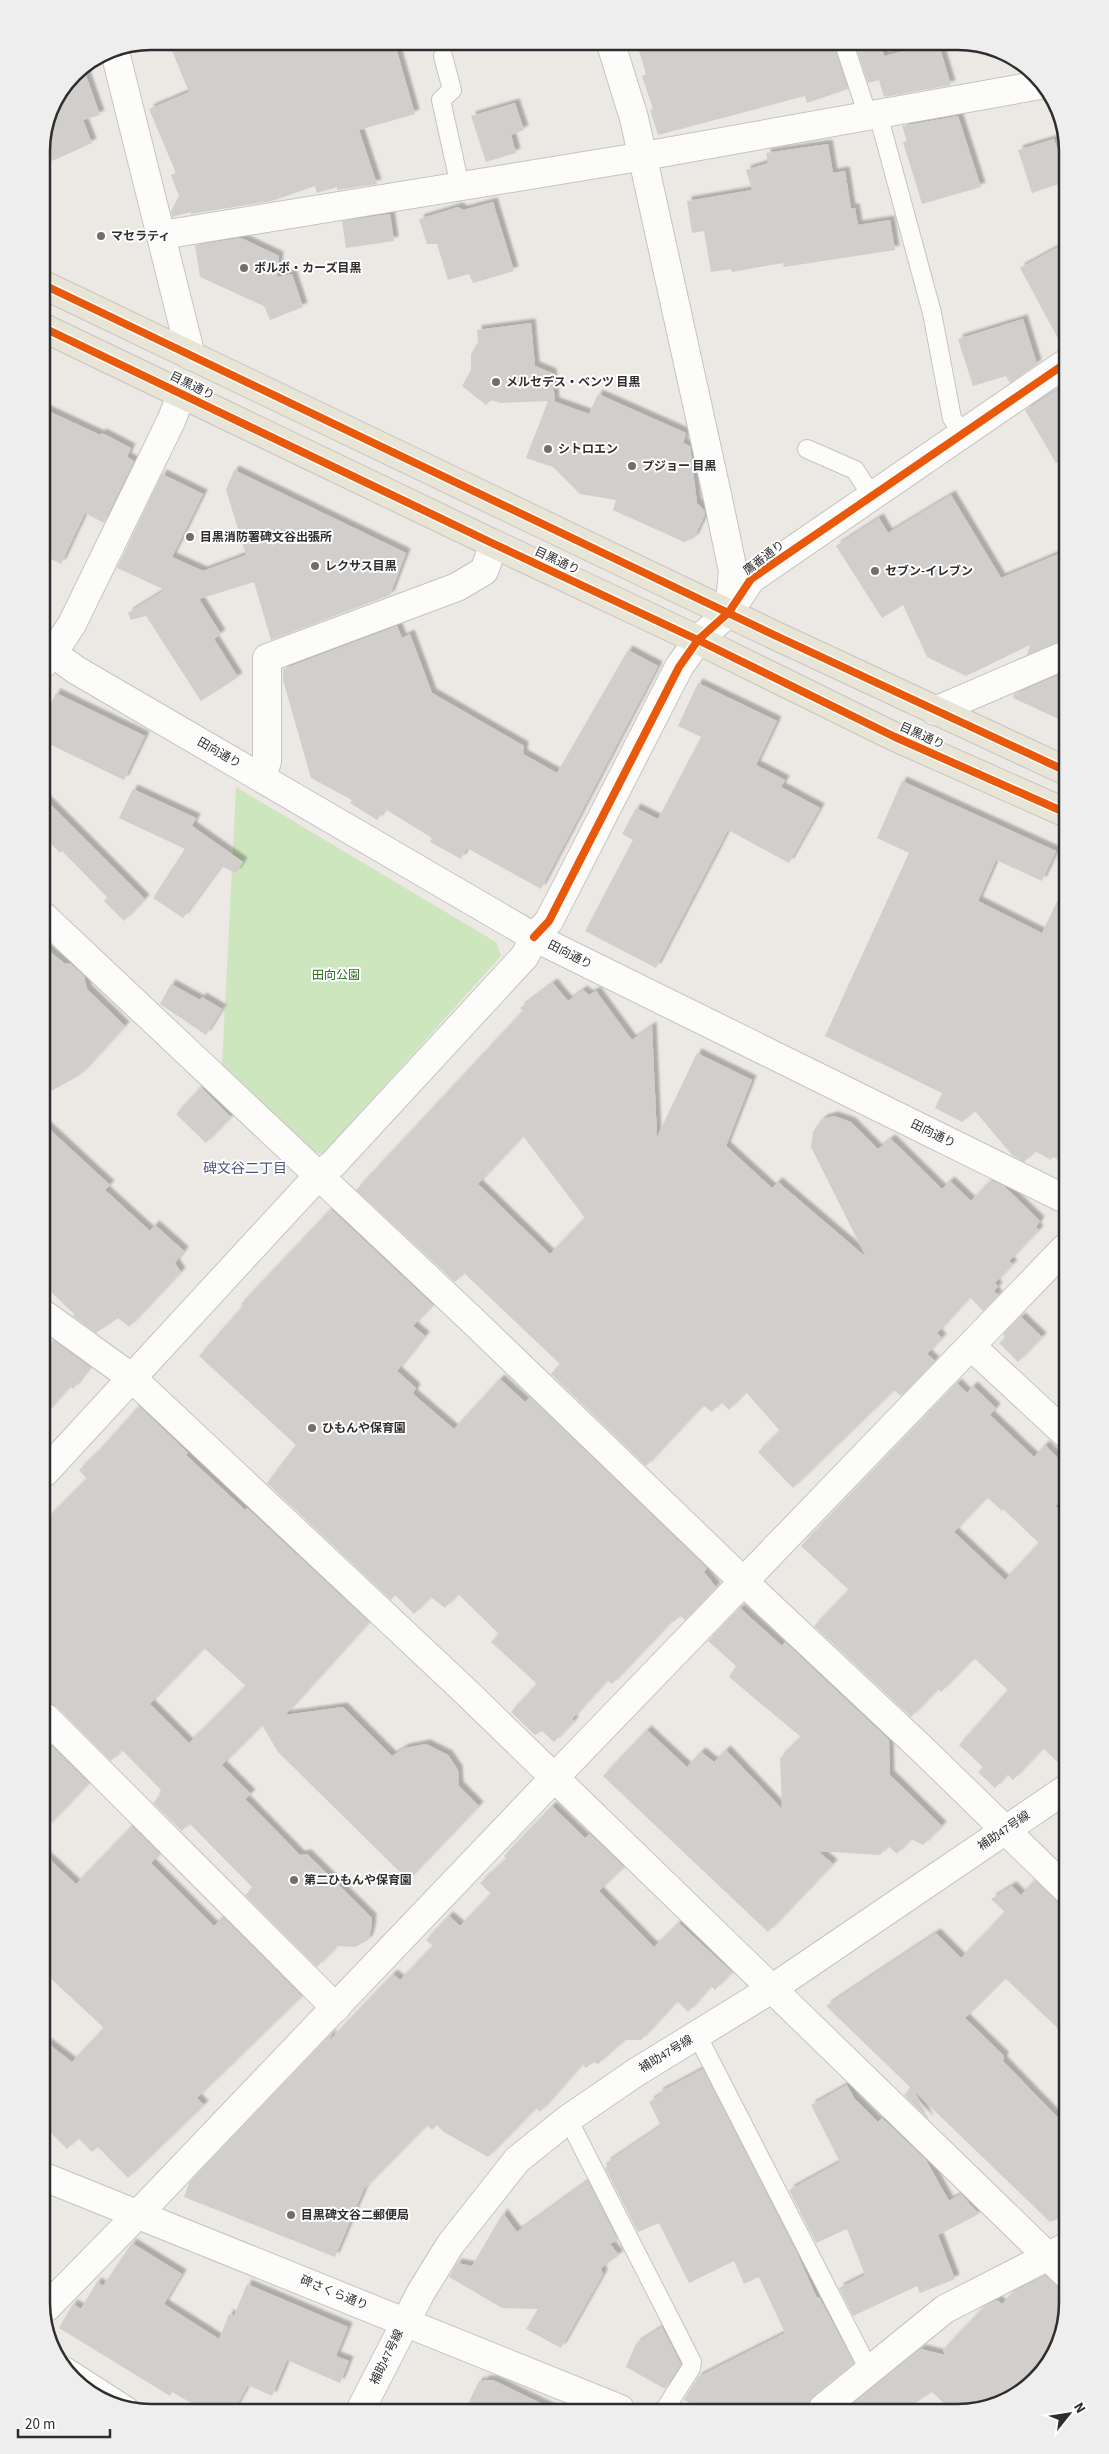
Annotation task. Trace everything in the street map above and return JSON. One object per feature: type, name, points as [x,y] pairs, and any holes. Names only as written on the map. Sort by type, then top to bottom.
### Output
[{"type":"main road","points":[[50,288],[935,711],[1059,768]]},
{"type":"main road","name":"目黒通り","points":[[50,331],[698,640],[895,737],[1059,810]]},
{"type":"street","points":[[613,50],[634,118],[733,571],[729,612]]},
{"type":"street","points":[[116,56],[191,356]]},
{"type":"street","points":[[162,236],[642,156],[1035,86]]},
{"type":"street","name":"鷹番通り","points":[[50,1467],[318,1176],[333,1164],[525,956],[534,937],[549,921],[680,667],[698,640],[729,612],[751,579],[1059,367]]},
{"type":"street","points":[[50,649],[76,616],[171,421],[182,393]]},
{"type":"street","points":[[262,777],[267,761],[267,658],[456,587],[484,571],[494,544]]},
{"type":"street","name":"田向通り","points":[[50,656],[262,777],[534,937],[1059,1195]]},
{"type":"street","points":[[935,711],[1059,658]]},
{"type":"street","points":[[50,922],[471,1318],[744,1582],[1059,1882]]},
{"type":"street","points":[[50,2304],[336,2008],[554,1777],[1059,1254]]},
{"type":"street","points":[[50,1319],[132,1378],[554,1777],[773,1988],[1058,2251],[945,2309],[828,2404]]},
{"type":"street","points":[[971,1346],[1059,1427]]},
{"type":"street","points":[[50,1722],[336,2008]]},
{"type":"street","name":"補助47号線","points":[[366,2404],[404,2322],[450,2245],[517,2160],[568,2119],[635,2073],[773,1988],[1059,1793]]},
{"type":"street","name":"碑さくら通り","points":[[50,2179],[608,2404]]},
{"type":"lane","points":[[846,50],[873,115],[932,313],[952,418],[962,434]]},
{"type":"lane","points":[[443,56],[452,90],[441,100],[460,186]]},
{"type":"lane","points":[[807,449],[855,470],[872,496]]},
{"type":"lane","points":[[697,2035],[869,2370]]},
{"type":"lane","points":[[568,2119],[692,2362],[691,2368],[668,2404]]},
{"type":"lane","points":[[81,2376],[112,2396]]},
{"type":"green space","name":"田向公園","points":[[236,787],[496,942],[501,956],[323,1154],[311,1151],[222,1065]]},
{"type":"building","points":[[172,50],[397,50],[415,114],[359,130],[377,184],[337,190],[337,187],[317,193],[315,186],[272,201],[191,214],[191,212],[172,217],[171,211],[179,196],[171,175],[176,173],[149,109],[189,92]]},
{"type":"building","points":[[639,50],[836,50],[848,89],[807,103],[805,96],[658,135],[650,110],[653,109],[642,76],[646,74]]},
{"type":"building","points":[[857,50],[882,50],[884,56],[907,50],[940,50],[951,85],[884,97],[879,80],[868,83]]},
{"type":"building","points":[[85,74],[100,115],[83,120],[92,143],[52,161],[50,144],[53,125],[60,106],[75,84]]},
{"type":"building","points":[[515,103],[524,130],[511,135],[516,153],[486,162],[471,116]]},
{"type":"building","points":[[958,116],[981,187],[922,204],[903,142],[907,141],[902,126]]},
{"type":"building","points":[[1054,139],[1059,154],[1059,184],[1032,193],[1018,150]]},
{"type":"building","points":[[828,144],[833,173],[845,171],[851,208],[855,208],[858,225],[890,220],[895,250],[784,267],[783,263],[732,272],[731,269],[711,272],[704,231],[692,233],[687,201],[752,190],[746,170],[768,163],[766,153]]},
{"type":"building","points":[[493,202],[514,271],[473,283],[469,274],[448,280],[437,244],[427,244],[419,219],[458,207],[463,210]]},
{"type":"building","points":[[390,214],[394,241],[346,248],[342,221]]},
{"type":"building","points":[[241,238],[279,256],[277,277],[292,274],[303,307],[270,320],[264,306],[200,277],[195,245]]},
{"type":"building","points":[[1059,247],[1059,340],[1020,268]]},
{"type":"building","points":[[1023,319],[1037,364],[1010,383],[1006,376],[973,386],[958,339]]},
{"type":"building","points":[[531,323],[535,366],[552,373],[555,401],[553,401],[589,414],[598,394],[686,433],[683,443],[690,446],[697,503],[704,510],[705,515],[694,538],[684,542],[613,510],[616,500],[580,494],[553,467],[526,458],[548,401],[501,403],[491,400],[486,405],[462,386],[471,370],[471,354],[478,342],[477,330]]},
{"type":"building","points":[[1059,389],[1059,462],[1056,463],[1025,410]]},
{"type":"building","points":[[50,412],[100,435],[102,433],[131,448],[127,457],[134,461],[104,523],[85,513],[61,564],[50,558]]},
{"type":"building","points":[[234,470],[406,553],[390,595],[271,640],[254,582],[199,599],[221,634],[214,639],[238,677],[201,701],[146,616],[131,620],[128,613],[165,590],[117,568],[162,474],[203,494],[172,557],[203,571],[246,555],[226,490]]},
{"type":"building","points":[[951,495],[1001,578],[1059,554],[1059,643],[1027,655],[1030,645],[966,676],[927,657],[903,605],[882,618],[836,546],[879,518],[888,533]]},
{"type":"building","points":[[397,626],[402,638],[410,634],[432,693],[524,746],[523,754],[557,773],[628,650],[658,666],[541,889],[467,848],[461,859],[430,842],[432,838],[385,809],[377,820],[350,803],[352,800],[311,778],[283,680],[283,669]]},
{"type":"building","points":[[1059,675],[1059,719],[1013,698],[1014,694]]},
{"type":"building","points":[[698,683],[777,721],[756,765],[785,780],[781,787],[820,808],[789,863],[728,830],[656,968],[585,931],[633,840],[622,834],[636,808],[658,819],[701,737],[678,726]]},
{"type":"building","points":[[56,693],[145,736],[124,780],[50,744],[50,705]]},
{"type":"building","points":[[902,781],[1056,851],[1042,881],[996,860],[978,901],[1042,933],[1059,897],[1059,1160],[1053,1157],[1051,1160],[1035,1151],[1024,1162],[1012,1155],[975,1111],[962,1122],[935,1108],[942,1093],[825,1036],[909,853],[877,838]]},
{"type":"building","points":[[133,789],[196,818],[192,826],[243,862],[236,873],[221,866],[183,918],[153,898],[185,849],[119,818]]},
{"type":"building","points":[[50,804],[145,899],[124,921],[104,901],[107,897],[62,851],[60,853],[50,843]]},
{"type":"building","points":[[50,952],[64,963],[71,964],[84,976],[87,989],[125,1026],[80,1075],[50,1092]]},
{"type":"building","points":[[553,983],[568,1001],[583,990],[589,995],[596,991],[632,1040],[652,1026],[657,1137],[697,1053],[752,1080],[726,1146],[772,1188],[778,1182],[866,1257],[811,1147],[813,1132],[817,1125],[823,1119],[834,1116],[851,1122],[878,1149],[891,1139],[942,1189],[950,1181],[971,1201],[991,1180],[1004,1186],[1040,1221],[1036,1227],[1039,1230],[1009,1261],[1013,1264],[995,1283],[998,1287],[994,1291],[998,1295],[983,1311],[970,1297],[937,1333],[942,1338],[927,1354],[935,1361],[901,1396],[894,1390],[793,1488],[758,1452],[780,1431],[746,1392],[729,1410],[721,1402],[712,1412],[703,1405],[646,1466],[551,1374],[560,1364],[464,1273],[455,1282],[356,1190],[523,1011],[520,1008]],"holes":[[[523,1136],[585,1218],[550,1254],[478,1184]]]},
{"type":"building","points":[[171,984],[200,1000],[202,997],[222,1009],[206,1035],[160,1004]]},
{"type":"building","points":[[201,1087],[231,1117],[206,1143],[176,1114]]},
{"type":"building","points":[[50,1130],[110,1185],[105,1190],[150,1231],[155,1225],[184,1251],[175,1263],[181,1272],[129,1327],[118,1318],[96,1333],[73,1316],[74,1314],[50,1291]]},
{"type":"building","points":[[331,1209],[433,1305],[413,1326],[425,1336],[397,1371],[416,1388],[413,1394],[454,1429],[500,1379],[525,1402],[530,1397],[707,1568],[704,1572],[716,1587],[685,1620],[680,1615],[674,1622],[673,1620],[612,1684],[607,1680],[572,1719],[574,1721],[554,1742],[542,1731],[535,1735],[511,1712],[537,1684],[491,1642],[499,1634],[458,1594],[445,1608],[431,1597],[414,1614],[395,1595],[391,1600],[267,1483],[296,1445],[199,1356],[243,1306],[241,1304]]},
{"type":"building","points":[[1021,1317],[1042,1337],[1018,1362],[999,1343],[1006,1337],[1003,1334]]},
{"type":"building","points":[[53,1340],[90,1367],[73,1389],[70,1386],[50,1408],[50,1344]]},
{"type":"building","points":[[957,1383],[967,1393],[973,1386],[996,1408],[990,1415],[1034,1457],[1045,1445],[1059,1459],[1059,1502],[1055,1506],[1059,1509],[1059,1763],[1043,1748],[1013,1780],[1007,1774],[995,1788],[978,1772],[983,1767],[959,1745],[1008,1690],[974,1658],[941,1692],[938,1689],[911,1717],[814,1626],[849,1590],[801,1546]],"holes":[[[987,1497],[1002,1511],[1003,1509],[1039,1543],[1005,1580],[954,1532]]]},
{"type":"building","points":[[139,1406],[188,1453],[186,1455],[245,1510],[247,1508],[369,1622],[285,1715],[343,1707],[392,1756],[405,1748],[426,1744],[448,1755],[458,1770],[459,1786],[479,1806],[408,1880],[278,1752],[262,1725],[222,1765],[251,1794],[245,1799],[300,1855],[307,1854],[372,1918],[368,1940],[355,1947],[337,1946],[317,1967],[245,1895],[253,1888],[189,1823],[182,1831],[153,1803],[161,1795],[159,1793],[161,1790],[122,1750],[111,1761],[57,1707],[50,1704],[50,1516],[87,1479],[79,1470]],"holes":[[[204,1648],[246,1686],[189,1743],[150,1704]]]},
{"type":"building","points":[[740,1608],[782,1646],[785,1642],[889,1740],[890,1775],[942,1826],[923,1845],[911,1839],[897,1854],[888,1846],[880,1855],[818,1851],[833,1864],[768,1932],[603,1776],[647,1730],[687,1767],[701,1752],[714,1762],[726,1750],[782,1809],[780,1758],[801,1737],[729,1677],[736,1666],[708,1641]]},
{"type":"building","points":[[50,1744],[89,1783],[50,1824]]},
{"type":"building","points":[[552,1806],[585,1838],[590,1834],[624,1867],[599,1891],[654,1947],[679,1923],[732,1972],[715,1990],[711,1986],[688,2012],[677,2001],[641,2040],[625,2040],[598,2064],[593,2062],[586,2068],[582,2064],[540,2112],[536,2108],[488,2157],[444,2132],[437,2125],[432,2130],[427,2125],[364,2189],[335,2257],[184,2197],[189,2183],[332,2033],[330,2040],[393,1974],[400,1980],[433,1946],[426,1940],[449,1916],[460,1926],[491,1894],[480,1883],[507,1859],[504,1856]]},
{"type":"building","points":[[132,1826],[160,1854],[151,1863],[214,1926],[223,1917],[302,1996],[197,2098],[204,2105],[128,2178],[98,2147],[92,2152],[78,2138],[67,2149],[50,2132],[50,2045],[72,2062],[104,2028],[50,1978],[50,1860],[76,1884]]},
{"type":"building","points":[[1035,1880],[1059,1903],[1059,2029],[1005,1978],[965,2018],[1004,2056],[1003,2061],[1059,2119],[1059,2218],[1050,2222],[915,2092],[929,2120],[904,2095],[911,2088],[826,2006],[936,1933],[961,1958],[1005,1912],[991,1899],[1012,1886],[1021,1895]]},
{"type":"building","points":[[703,2069],[797,2253],[817,2298],[819,2297],[854,2363],[813,2396],[810,2404],[691,2404],[684,2400],[698,2377],[785,2333],[759,2277],[744,2284],[734,2261],[689,2283],[659,2223],[638,2232],[605,2168],[607,2166],[606,2163],[661,2126],[649,2102],[660,2095],[658,2093]]},
{"type":"building","points":[[847,2085],[854,2098],[878,2122],[882,2118],[926,2160],[949,2201],[961,2194],[979,2214],[938,2235],[955,2279],[920,2293],[917,2286],[853,2316],[839,2288],[865,2275],[847,2229],[816,2243],[789,2190],[840,2162],[811,2105]]},
{"type":"building","points":[[588,2181],[618,2240],[610,2244],[619,2255],[601,2268],[603,2274],[561,2348],[526,2329],[538,2309],[502,2308],[449,2277],[457,2263],[472,2266],[503,2213],[517,2232]]},
{"type":"building","points":[[132,2243],[182,2274],[164,2304],[219,2339],[229,2314],[234,2316],[247,2284],[348,2327],[336,2356],[349,2361],[340,2383],[287,2360],[272,2396],[248,2385],[237,2404],[193,2404],[172,2392],[170,2396],[59,2328],[73,2304],[81,2309],[97,2282],[103,2286]]},
{"type":"building","points":[[1045,2275],[1059,2288],[1056,2329],[1049,2348],[1034,2370],[1020,2383],[991,2399],[965,2404],[945,2404],[932,2392],[914,2404],[853,2404],[921,2349],[945,2355],[943,2350],[985,2306],[997,2300],[1002,2304],[1014,2291]]},
{"type":"building","points":[[662,2327],[681,2364],[665,2389],[626,2367],[636,2344]]},
{"type":"building","points":[[484,2380],[493,2380],[543,2404],[468,2404],[479,2381],[482,2383]]},
{"type":"cycle path","points":[[50,288],[772,634],[1059,768]]},
{"type":"cycle path","points":[[50,331],[698,640],[895,737],[1059,810]]},
{"type":"cycle path","points":[[534,937],[549,921],[679,667],[698,640],[729,612],[751,579],[1059,368]]},
{"type":"place","name":"マセラティ","points":[[101,236]]},
{"type":"place","name":"ボルボ・カーズ目黒","points":[[244,268]]},
{"type":"place","name":"メルセデス・ベンツ 目黒","points":[[496,382]]},
{"type":"place","name":"シトロエン","points":[[548,449]]},
{"type":"place","name":"プジョー 目黒","points":[[632,466]]},
{"type":"place","name":"目黒消防署碑文谷出張所","points":[[190,537]]},
{"type":"place","name":"レクサス目黒","points":[[315,566]]},
{"type":"place","name":"セブン-イレブン","points":[[875,571]]},
{"type":"place","name":"ひもんや保育園","points":[[312,1428]]},
{"type":"place","name":"第二ひもんや保育園","points":[[294,1880]]},
{"type":"place","name":"目黒碑文谷二郵便局","points":[[291,2215]]},
{"type":"district","name":"碑文谷二丁目","points":[[245,1169]]}]
